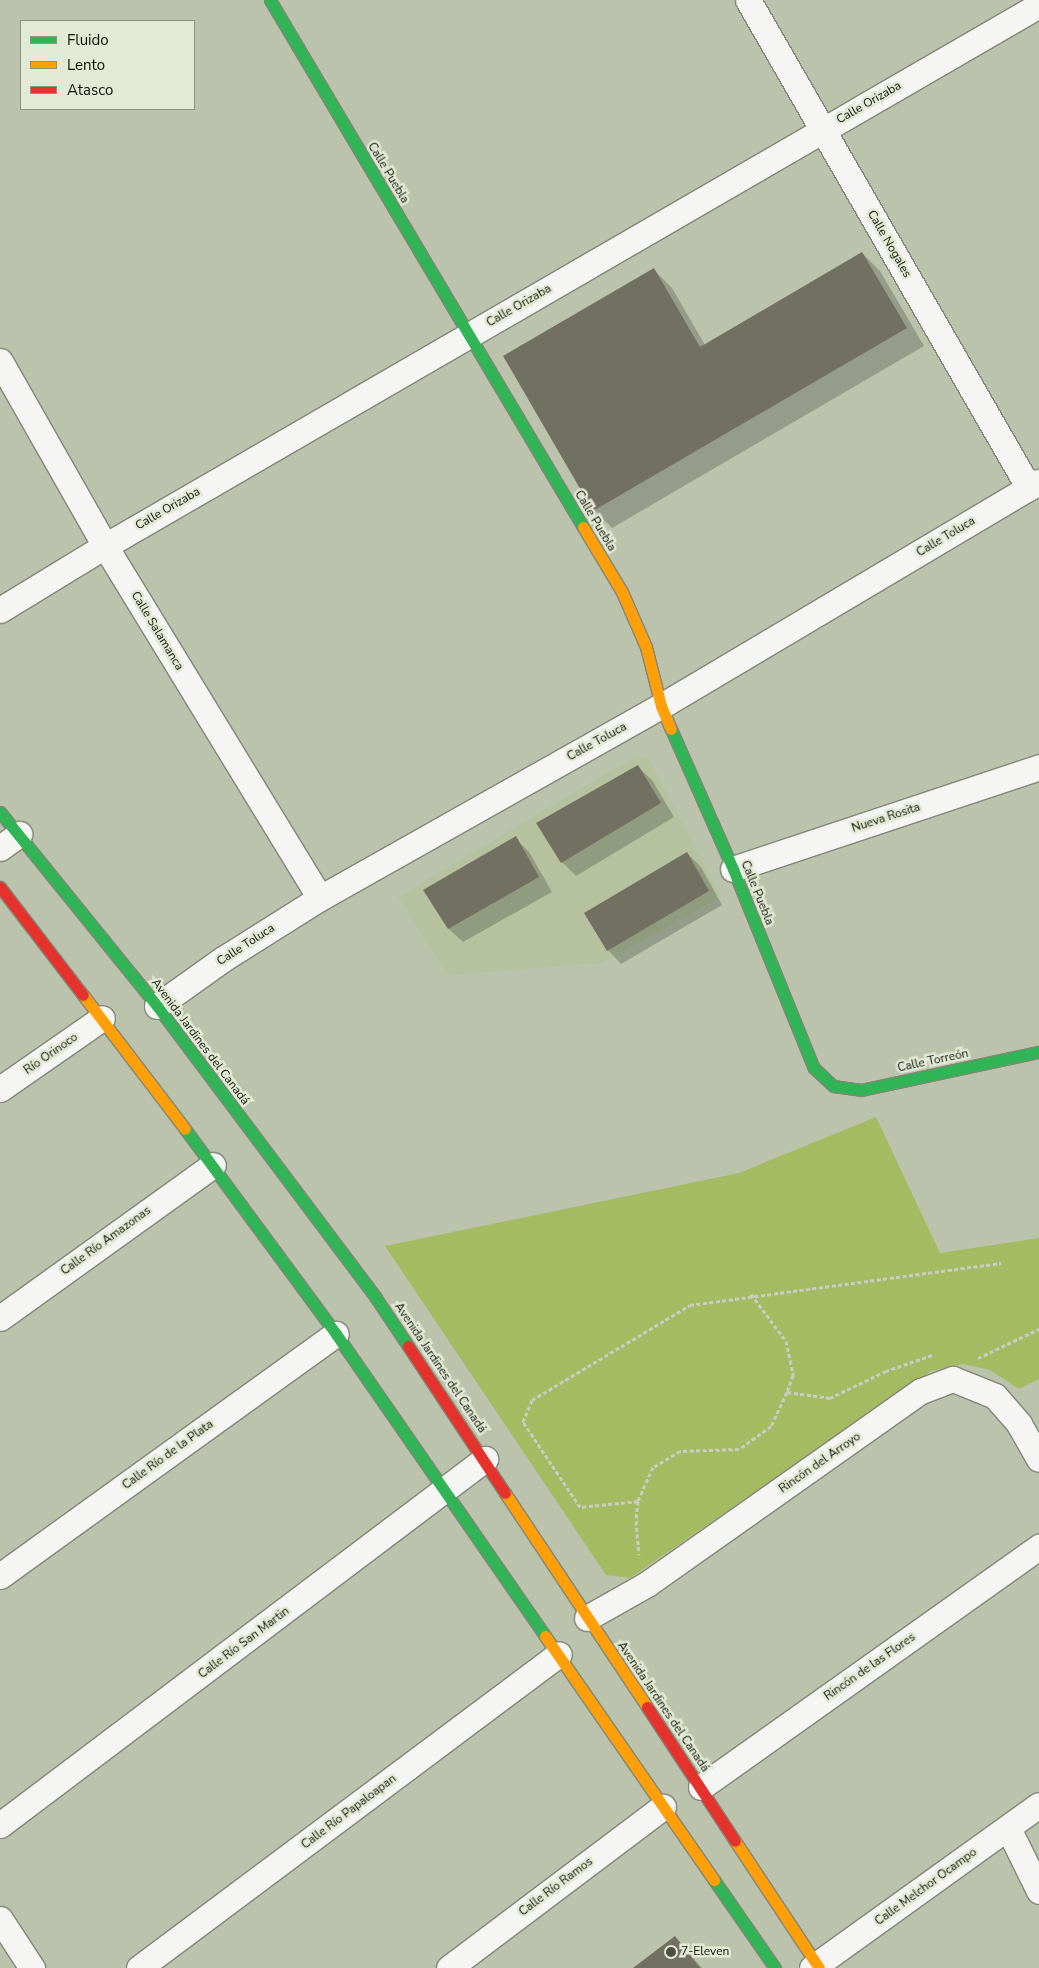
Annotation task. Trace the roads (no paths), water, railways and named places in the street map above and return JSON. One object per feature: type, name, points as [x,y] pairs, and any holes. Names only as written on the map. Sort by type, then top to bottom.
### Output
[{"type":"street","name":"Calle Puebla","points":[[270,0],[622,592],[646,647],[661,706],[733,869],[814,1068],[833,1086]]},
{"type":"street","name":"Calle Nogales","points":[[748,0],[1034,485]]},
{"type":"street","name":"Calle Orizaba","points":[[0,610],[105,546],[1039,5]]},
{"type":"street","name":"Calle Salamanca","points":[[0,361],[105,546],[320,898]]},
{"type":"street","name":"Calle Toluca","points":[[158,1006],[224,959],[320,898],[661,706],[1034,485]]},
{"type":"street","name":"Nueva Rosita","points":[[733,869],[1039,767]]},
{"type":"street","name":"Avenida Jardines del Canadá","points":[[0,812],[9,841],[158,1006],[376,1298],[485,1459],[587,1618],[701,1787],[816,1967]]},
{"type":"street","points":[[0,887],[213,1165],[336,1334],[775,1968]]},
{"type":"street","name":"Río Orinoco","points":[[0,1089],[102,1018]]},
{"type":"street","name":"Calle Torreón","points":[[833,1086],[861,1090],[1039,1052]]},
{"type":"street","name":"Calle Río Amazonas","points":[[0,1318],[213,1165]]},
{"type":"street","name":"Calle Río de la Plata","points":[[0,1576],[336,1334]]},
{"type":"street","name":"Rincón del Arroyo","points":[[587,1618],[647,1584],[921,1391],[953,1379],[995,1396],[1019,1424],[1039,1459]]},
{"type":"street","name":"Calle Río San Martin","points":[[0,1825],[485,1459]]},
{"type":"street","name":"Rincón de las Flores","points":[[701,1787],[1039,1547]]},
{"type":"street","name":"Calle Río Papaloapan","points":[[139,1968],[558,1654]]},
{"type":"street","name":"Calle Melchor Ocampo","points":[[816,1967],[1039,1805]]},
{"type":"street","name":"Calle Río Ramos","points":[[449,1968],[663,1807]]},
{"type":"street","points":[[1008,1828],[1039,1891]]},
{"type":"street","points":[[0,1919],[32,1968]]},
{"type":"place","name":"7-Eleven","points":[[671,1952]]}]
